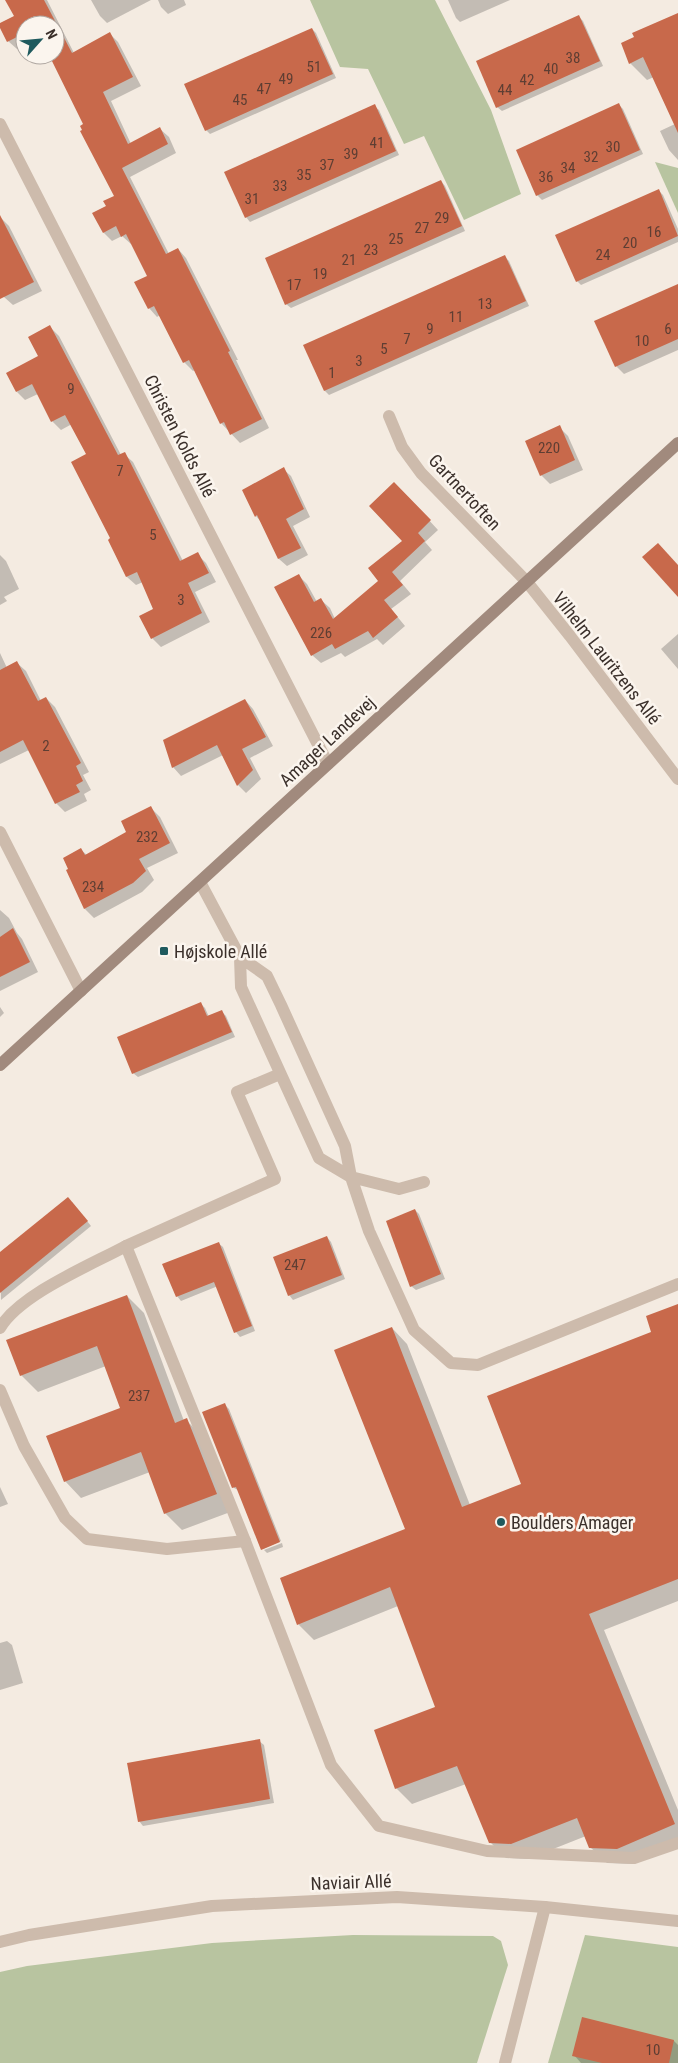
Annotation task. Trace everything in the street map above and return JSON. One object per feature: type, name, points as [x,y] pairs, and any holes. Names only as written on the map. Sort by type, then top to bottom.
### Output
[{"type":"street","name":"Christen Kolds Allé","points":[[0,124],[328,764]]},
{"type":"street","name":"Gartnertoften","points":[[390,416],[402,447],[421,473],[527,582]]},
{"type":"street","name":"Amager Landevej","points":[[0,1065],[678,443]]},
{"type":"street","name":"Vilhelm Lauritzens Allé","points":[[527,582],[678,779]]},
{"type":"street","points":[[0,832],[81,991]]},
{"type":"street","points":[[200,882],[240,957],[266,976],[345,1146],[351,1177],[369,1231],[414,1330],[451,1363],[478,1365],[678,1284]]},
{"type":"street","points":[[240,957],[241,987],[319,1158],[351,1177],[399,1189],[424,1182]]},
{"type":"street","points":[[0,1328],[6,1317],[43,1290],[126,1246],[275,1179],[237,1092],[280,1074]]},
{"type":"street","points":[[126,1246],[245,1540],[331,1765],[379,1826],[487,1851],[634,1858],[678,1843]]},
{"type":"street","points":[[0,1390],[24,1446],[65,1518],[87,1539],[167,1549],[245,1540]]},
{"type":"street","name":"Naviair Allé","points":[[0,1942],[29,1935],[212,1906],[397,1897],[545,1907],[678,1921]]},
{"type":"street","points":[[505,2063],[545,1907]]},
{"type":"green space","points":[[310,0],[435,0],[491,110],[521,194],[464,220],[424,136],[404,144],[368,69],[340,67]]},
{"type":"green space","points":[[655,162],[678,168],[678,213]]},
{"type":"green space","points":[[353,1935],[493,1936],[501,1941],[508,1965],[477,2063],[0,2063],[0,1972],[27,1966],[212,1943]]},
{"type":"green space","points":[[585,1935],[678,1947],[678,2063],[548,2063]]},
{"type":"building","points":[[5,0],[44,0],[52,15],[15,15],[15,38],[7,42],[0,28],[0,23],[14,16]]},
{"type":"building","points":[[678,13],[678,133],[643,57],[629,64],[621,43],[634,37],[632,33]]},
{"type":"building","points":[[579,15],[600,61],[496,108],[476,61]]},
{"type":"building","points":[[312,28],[333,74],[205,131],[184,84]]},
{"type":"building","points":[[110,32],[133,77],[103,92],[128,144],[160,127],[168,144],[122,168],[166,254],[178,248],[262,419],[230,435],[224,422],[220,424],[189,360],[183,363],[154,306],[148,309],[134,282],[147,276],[126,234],[121,237],[116,226],[103,233],[92,213],[106,206],[103,201],[114,196],[80,131],[82,130],[80,126],[83,124],[54,65],[65,65],[65,40],[72,53]]},
{"type":"building","points":[[619,103],[640,150],[536,196],[516,150]]},
{"type":"building","points":[[375,104],[396,151],[245,218],[224,172]]},
{"type":"building","points":[[441,180],[462,226],[285,305],[265,258]]},
{"type":"building","points":[[659,189],[678,236],[576,282],[555,235]]},
{"type":"building","points":[[0,215],[34,282],[0,299]]},
{"type":"building","points":[[505,255],[526,301],[324,391],[303,345]]},
{"type":"building","points":[[678,284],[678,339],[615,367],[594,321]]},
{"type":"building","points":[[50,325],[118,455],[125,452],[180,561],[198,552],[209,573],[188,583],[202,613],[151,639],[139,616],[153,609],[137,572],[126,577],[108,540],[110,538],[71,462],[86,454],[65,415],[51,422],[32,384],[16,392],[6,373],[38,356],[28,337]]},
{"type":"building","points":[[560,425],[575,460],[540,476],[525,441]]},
{"type":"building","points":[[284,467],[304,509],[286,519],[301,548],[278,559],[257,515],[255,517],[242,490]]},
{"type":"building","points":[[394,482],[431,520],[418,533],[425,541],[392,572],[403,585],[384,600],[398,617],[373,638],[368,631],[335,649],[332,644],[311,656],[274,587],[299,574],[314,602],[321,598],[333,619],[378,581],[368,568],[402,541],[369,506]]},
{"type":"building","points":[[658,543],[678,565],[678,597],[642,557]]},
{"type":"building","points":[[17,661],[38,701],[46,697],[81,763],[76,766],[83,781],[76,785],[80,792],[55,804],[23,740],[0,752],[0,670]]},
{"type":"building","points":[[245,699],[266,737],[242,749],[253,770],[237,786],[217,745],[172,768],[163,740]]},
{"type":"building","points":[[151,806],[170,843],[139,859],[146,871],[133,883],[84,909],[66,870],[68,869],[63,858],[81,848],[85,855],[126,832],[121,821]]},
{"type":"building","points":[[13,928],[30,962],[0,977],[0,937]]},
{"type":"building","points":[[201,1002],[207,1016],[222,1010],[232,1032],[132,1074],[117,1037]]},
{"type":"building","points":[[68,1197],[88,1221],[0,1293],[0,1252]]},
{"type":"building","points":[[415,1209],[441,1274],[410,1287],[386,1221]]},
{"type":"building","points":[[327,1236],[342,1275],[288,1296],[273,1257]]},
{"type":"building","points":[[219,1242],[252,1326],[234,1333],[214,1282],[176,1297],[162,1264]]},
{"type":"building","points":[[127,1295],[175,1423],[187,1418],[217,1494],[164,1514],[141,1452],[64,1482],[46,1436],[120,1408],[97,1346],[20,1376],[6,1340]]},
{"type":"building","points":[[678,1304],[678,1579],[589,1614],[675,1824],[617,1849],[589,1848],[577,1818],[511,1844],[489,1843],[457,1766],[395,1789],[374,1730],[435,1707],[390,1587],[297,1625],[280,1578],[405,1529],[334,1350],[392,1327],[462,1507],[521,1484],[487,1396],[651,1332],[646,1316]]},
{"type":"building","points":[[225,1403],[280,1542],[261,1550],[236,1487],[232,1488],[202,1412]]},
{"type":"building","points":[[260,1739],[270,1799],[138,1822],[127,1763]]},
{"type":"building","points":[[582,2017],[674,2040],[669,2063],[602,2063],[572,2056]]},
{"type":"place","name":"Højskole Allé","points":[[164,951]]},
{"type":"place","name":"Boulders Amager","points":[[501,1522]]}]
